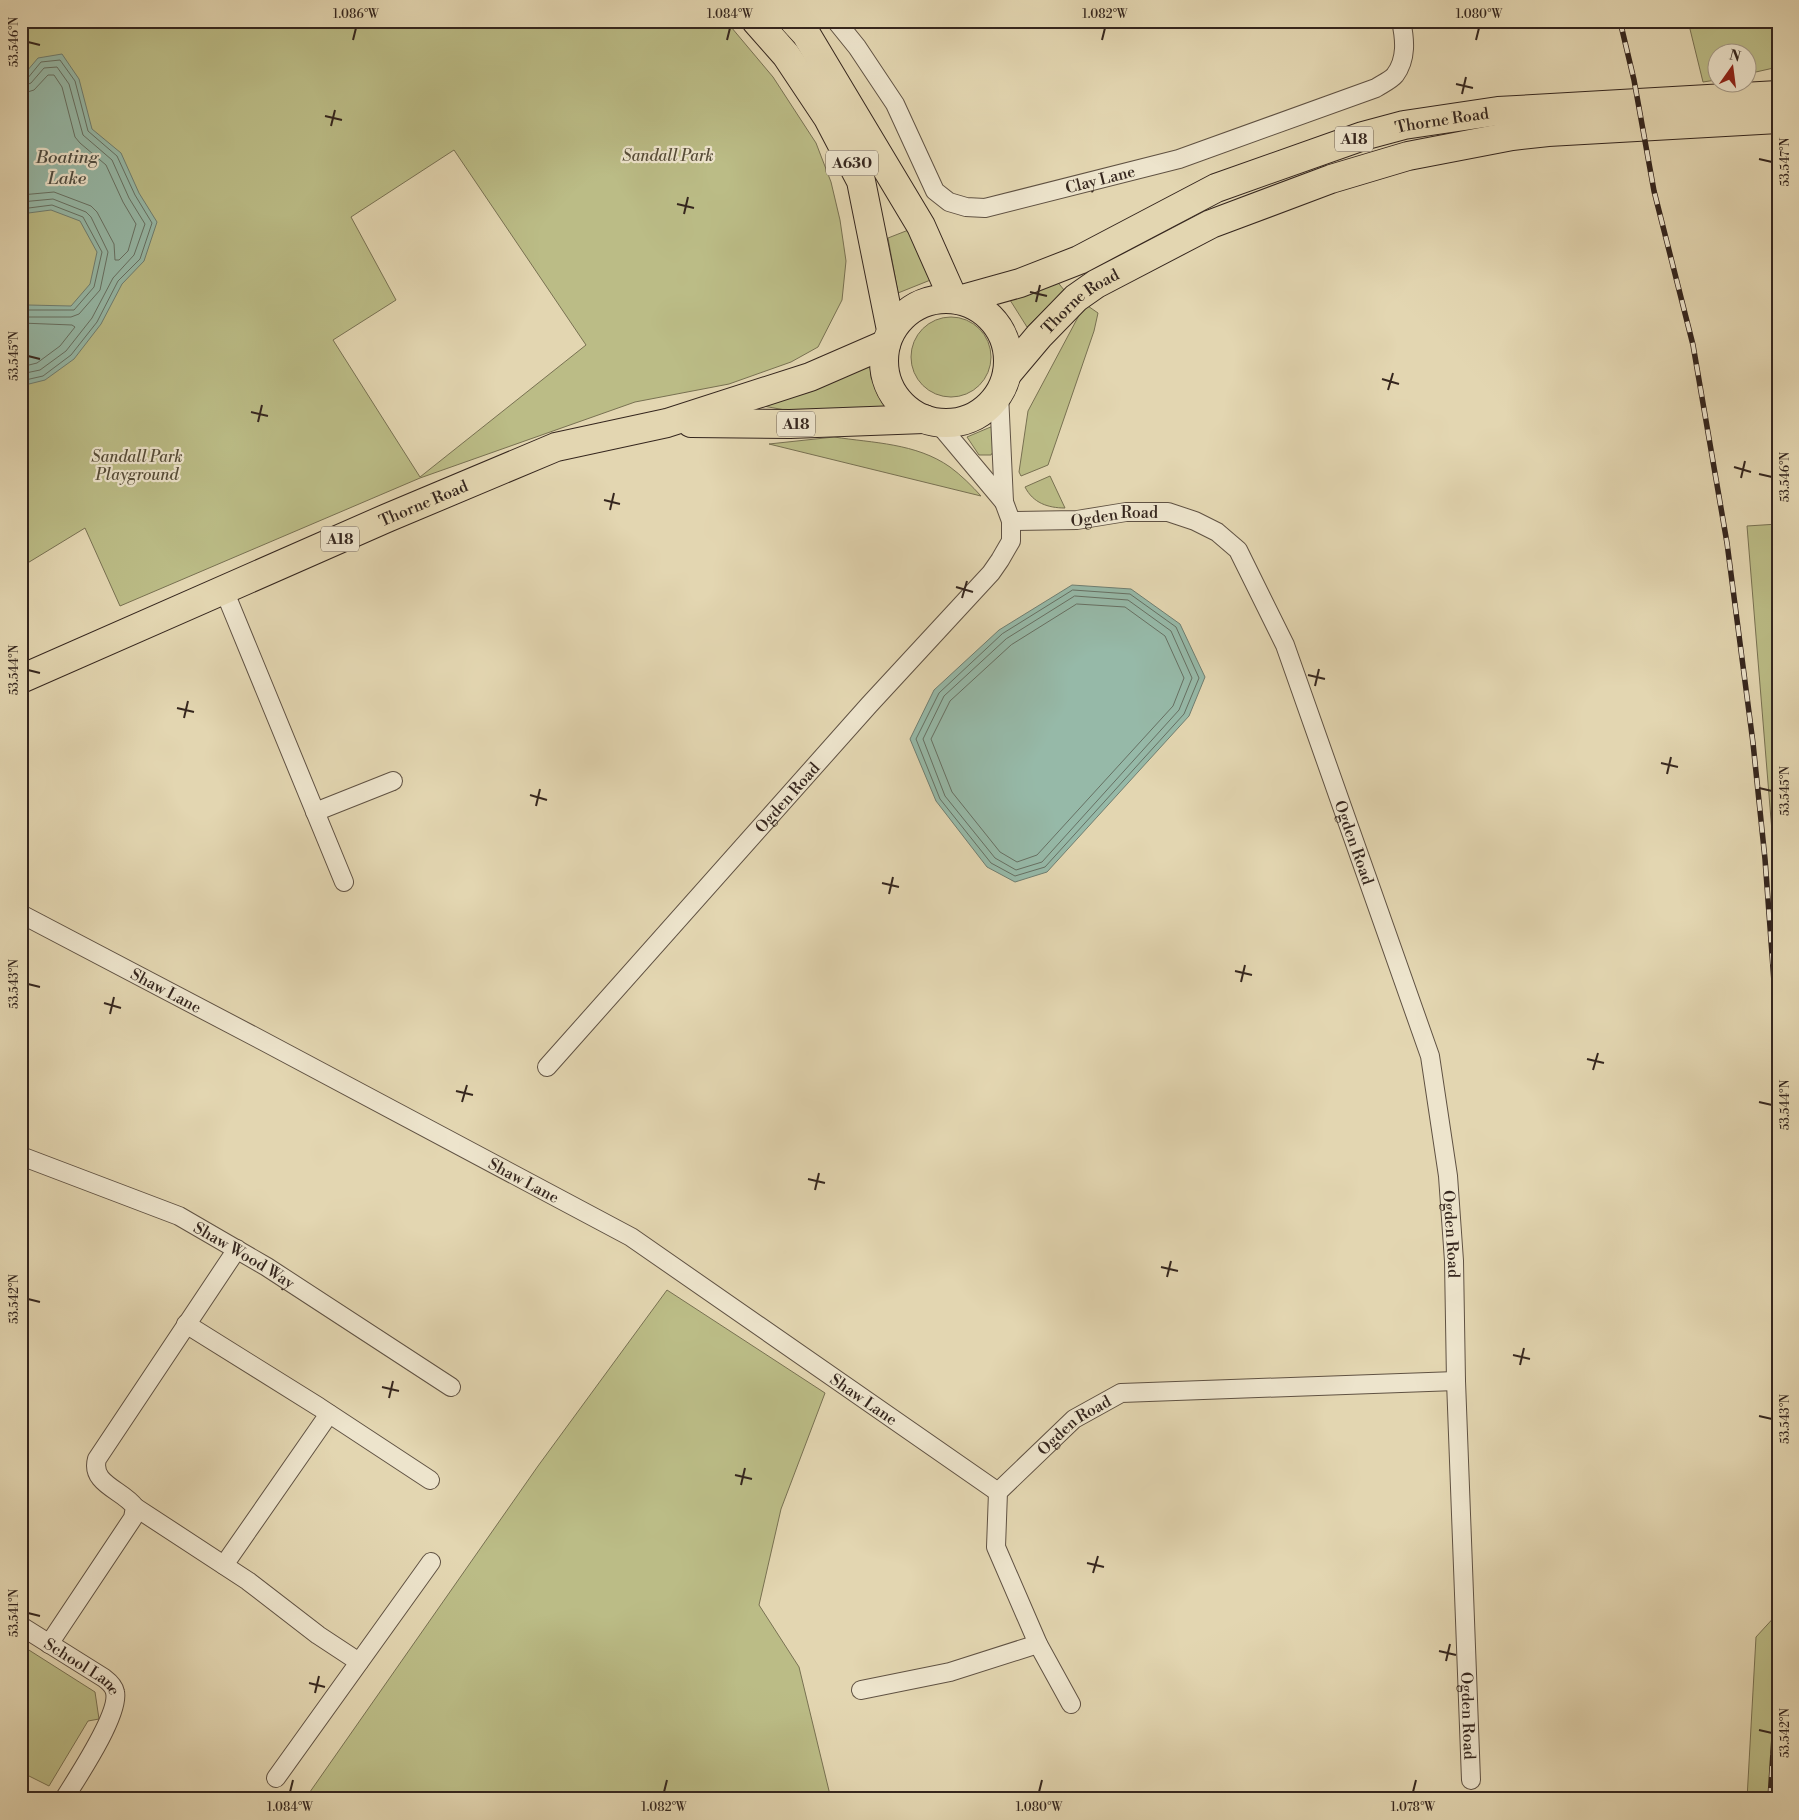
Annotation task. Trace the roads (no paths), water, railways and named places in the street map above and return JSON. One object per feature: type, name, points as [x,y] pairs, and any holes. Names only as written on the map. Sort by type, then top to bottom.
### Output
[{"type":"highway","name":"A630","points":[[756,21],[786,55],[828,118],[861,182],[889,337]]},
{"type":"highway","name":"A630","points":[[794,21],[806,34],[920,226],[956,299]]},
{"type":"highway","name":"Thorne Road","points":[[956,299],[1020,283],[1079,260],[1216,188],[1363,136],[1398,126],[1498,111],[1778,95]]},
{"type":"highway","name":"Thorne Road","points":[[1003,384],[1039,336],[1076,298],[1096,284],[1211,224],[1330,179],[1408,156],[1520,134],[1778,119]]},
{"type":"highway","points":[[940,298],[956,299],[982,309],[999,327],[1008,349],[1003,384],[987,408],[972,418],[949,423],[930,421],[904,407],[890,389],[884,367],[889,337],[898,320],[917,305],[940,298]]},
{"type":"highway","name":"Thorne Road","points":[[21,679],[386,518],[556,447],[667,423],[810,377],[889,337]]},
{"type":"highway","name":"Thorne Road","points":[[667,423],[790,424],[930,421]]},
{"type":"street","name":"Clay Lane","points":[[836,21],[857,47],[895,104],[935,191],[949,202],[966,207],[985,208],[1179,159],[1376,88],[1395,76],[1405,54],[1401,21]]},
{"type":"street","name":"Ogden Road","points":[[547,1067],[1000,560],[1010,541],[1011,521],[1004,502],[1003,384]]},
{"type":"street","name":"Ogden Road","points":[[930,421],[1004,502]]},
{"type":"street","name":"Ogden Road","points":[[1011,521],[1077,520],[1126,512],[1168,512],[1195,521],[1217,532],[1238,550],[1285,645],[1430,1056],[1448,1176],[1454,1261],[1456,1381],[1471,1780]]},
{"type":"street","points":[[224,590],[344,882]]},
{"type":"street","points":[[315,812],[394,781]]},
{"type":"street","name":"Shaw Lane","points":[[21,914],[631,1237],[998,1492]]},
{"type":"street","name":"Shaw Wood Way","points":[[21,1156],[179,1216],[267,1267],[451,1386]]},
{"type":"street","points":[[237,1249],[97,1458],[95,1466],[99,1476],[130,1500],[135,1507],[248,1581],[318,1635],[359,1662]]},
{"type":"street","points":[[186,1324],[430,1480]]},
{"type":"street","name":"Ogden Road","points":[[998,1492],[1074,1419],[1120,1393],[1456,1381]]},
{"type":"street","points":[[224,1565],[329,1414]]},
{"type":"street","points":[[998,1492],[996,1547],[1038,1644],[1070,1704]]},
{"type":"street","points":[[49,1644],[132,1518],[135,1507]]},
{"type":"street","points":[[276,1778],[430,1562]]},
{"type":"street","name":"School Lane","points":[[21,1626],[104,1678],[116,1692],[115,1706],[107,1724],[64,1799]]},
{"type":"street","points":[[861,1690],[950,1672],[1038,1644]]},
{"type":"water","name":"Boating Lake","points":[[62,54],[79,79],[92,129],[121,153],[139,193],[157,222],[144,261],[122,284],[101,324],[74,359],[45,380],[21,386],[21,299],[28,305],[71,306],[90,284],[97,252],[80,221],[51,210],[21,214],[21,78],[38,58]]},
{"type":"water","points":[[1072,585],[1131,589],[1180,624],[1205,677],[1189,716],[1047,872],[1015,882],[987,867],[936,801],[910,739],[934,690],[999,630]]},
{"type":"railway","points":[[1620,21],[1634,80],[1654,191],[1693,345],[1727,543],[1753,743],[1765,859],[1778,1036]]},
{"type":"railway","points":[[1770,1799],[1778,1675]]},
{"type":"park label","name":"Sandall Park","points":[[668,155]]},
{"type":"park label","name":"Sandall Park Playground","points":[[137,465]]}]
